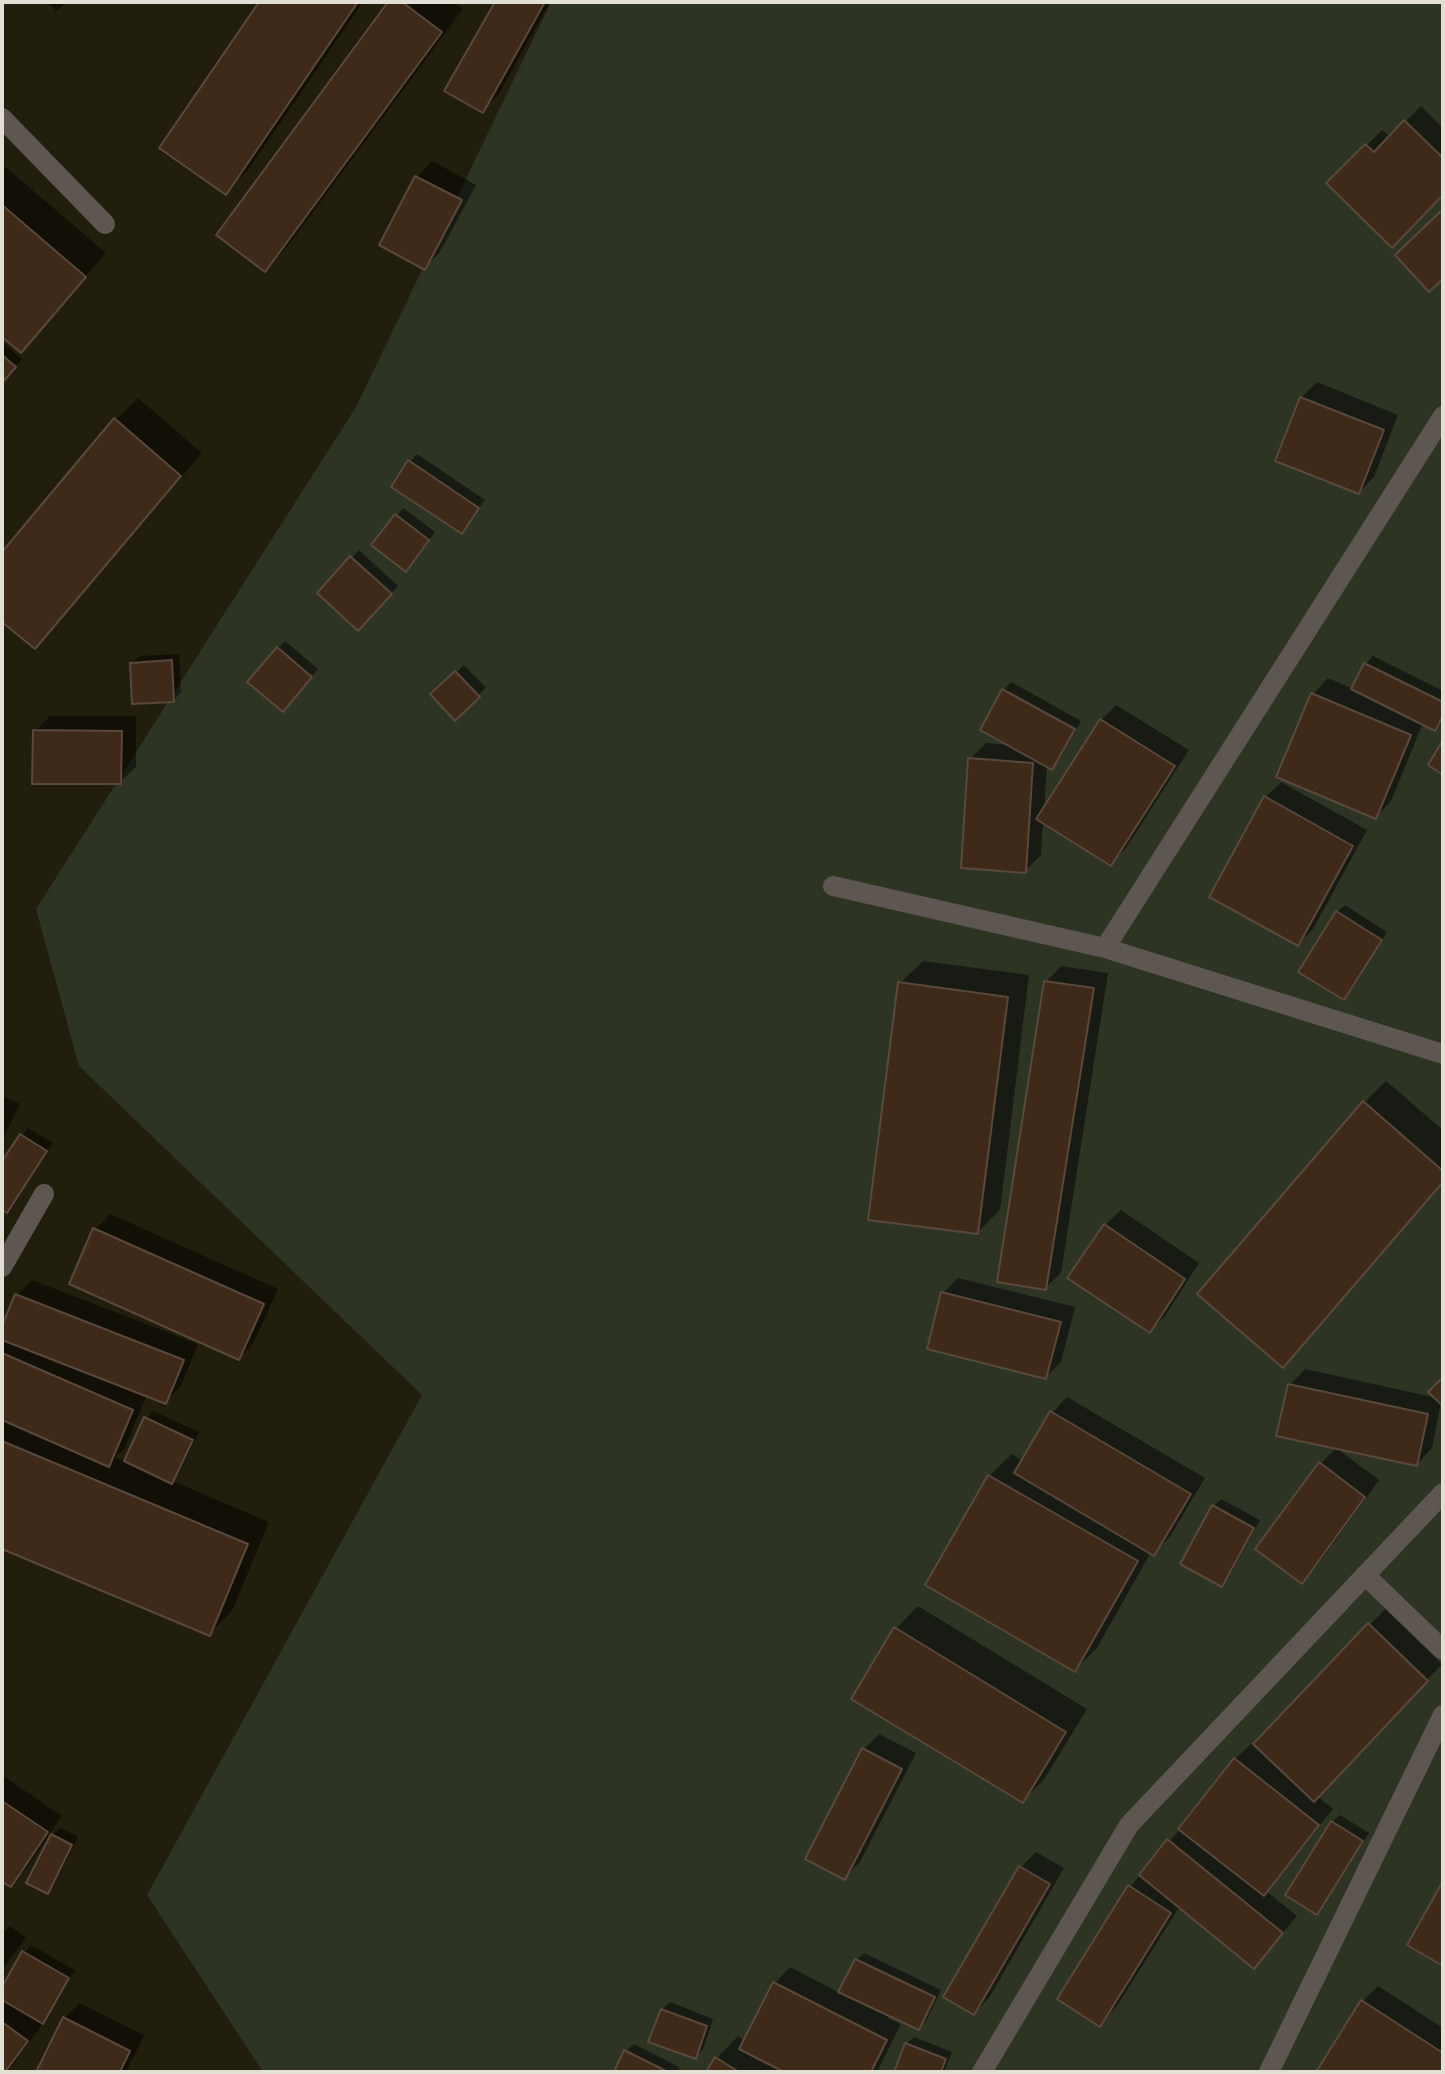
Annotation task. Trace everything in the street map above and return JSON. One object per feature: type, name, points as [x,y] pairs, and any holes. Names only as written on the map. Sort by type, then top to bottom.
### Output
[{"type":"street","points":[[2,118],[105,224]]},
{"type":"street","points":[[1105,948],[1443,416]]},
{"type":"street","points":[[833,886],[1105,948],[1443,1054]]},
{"type":"street","points":[[2,1267],[44,1194]]},
{"type":"street","points":[[982,2072],[1129,1825],[1443,1493]]},
{"type":"street","points":[[1365,1575],[1443,1650]]},
{"type":"street","points":[[1269,2072],[1443,1715]]},
{"type":"green space","points":[[551,2],[1443,2],[1443,2072],[263,2072],[147,1895],[422,1395],[79,1066],[36,909],[356,407]]},
{"type":"building","points":[[259,2],[358,2],[226,195],[159,148]]},
{"type":"building","points":[[388,2],[402,2],[442,32],[265,272],[216,235]]},
{"type":"building","points":[[495,2],[545,2],[483,113],[444,91]]},
{"type":"building","points":[[1404,120],[1443,158],[1443,195],[1392,248],[1326,183],[1365,144],[1374,152]]},
{"type":"building","points":[[415,176],[462,200],[425,270],[379,245]]},
{"type":"building","points":[[2,205],[86,277],[21,353],[2,337]]},
{"type":"building","points":[[1443,209],[1443,279],[1429,292],[1395,255]]},
{"type":"building","points":[[2,355],[16,367],[2,383]]},
{"type":"building","points":[[1300,397],[1384,430],[1359,494],[1275,461]]},
{"type":"building","points":[[114,418],[181,476],[35,649],[2,622],[2,552]]},
{"type":"building","points":[[408,460],[479,508],[462,534],[391,487]]},
{"type":"building","points":[[395,514],[429,540],[406,572],[371,545]]},
{"type":"building","points":[[350,556],[392,594],[358,631],[317,593]]},
{"type":"building","points":[[277,647],[312,677],[283,712],[247,682]]},
{"type":"building","points":[[172,660],[174,702],[132,704],[130,663]]},
{"type":"building","points":[[1364,663],[1443,702],[1443,716],[1435,731],[1351,689]]},
{"type":"building","points":[[455,671],[480,697],[455,721],[430,694]]},
{"type":"building","points":[[1002,689],[1075,729],[1052,770],[980,730]]},
{"type":"building","points":[[1311,693],[1411,735],[1376,819],[1276,777]]},
{"type":"building","points":[[1100,719],[1175,766],[1111,866],[1036,819]]},
{"type":"building","points":[[33,730],[122,731],[121,784],[32,784]]},
{"type":"building","points":[[1443,740],[1443,775],[1428,765]]},
{"type":"building","points":[[968,758],[1033,763],[1026,873],[961,868]]},
{"type":"building","points":[[1264,796],[1353,846],[1298,946],[1209,897]]},
{"type":"building","points":[[1336,911],[1382,940],[1344,1000],[1298,972]]},
{"type":"building","points":[[1044,981],[1094,988],[1046,1290],[997,1282]]},
{"type":"building","points":[[898,982],[1008,997],[978,1234],[868,1220]]},
{"type":"building","points":[[1363,1101],[1443,1171],[1443,1182],[1283,1368],[1197,1294]]},
{"type":"building","points":[[20,1134],[47,1151],[7,1213],[2,1210],[2,1161]]},
{"type":"building","points":[[1104,1224],[1185,1279],[1150,1333],[1067,1278]]},
{"type":"building","points":[[93,1228],[264,1304],[239,1360],[69,1284]]},
{"type":"building","points":[[941,1292],[1061,1322],[1046,1379],[927,1349]]},
{"type":"building","points":[[15,1294],[184,1360],[166,1404],[2,1340],[2,1326]]},
{"type":"building","points":[[2,1353],[133,1410],[109,1467],[2,1420]]},
{"type":"building","points":[[1443,1377],[1443,1406],[1428,1392]]},
{"type":"building","points":[[1288,1384],[1428,1414],[1417,1466],[1276,1436]]},
{"type":"building","points":[[1050,1411],[1191,1494],[1154,1556],[1014,1473]]},
{"type":"building","points":[[144,1417],[193,1440],[172,1484],[124,1461]]},
{"type":"building","points":[[2,1441],[248,1544],[210,1636],[2,1549]]},
{"type":"building","points":[[1319,1462],[1365,1497],[1302,1584],[1255,1549]]},
{"type":"building","points":[[988,1475],[1138,1561],[1075,1672],[925,1585]]},
{"type":"building","points":[[1212,1505],[1254,1528],[1222,1587],[1180,1564]]},
{"type":"building","points":[[1368,1623],[1428,1681],[1314,1802],[1253,1744]]},
{"type":"building","points":[[894,1627],[1066,1732],[1023,1803],[851,1699]]},
{"type":"building","points":[[862,1748],[902,1769],[845,1880],[805,1859]]},
{"type":"building","points":[[1234,1758],[1319,1825],[1264,1896],[1178,1829]]},
{"type":"building","points":[[2,1801],[48,1832],[11,1887],[2,1882]]},
{"type":"building","points":[[1331,1821],[1363,1841],[1317,1915],[1285,1895]]},
{"type":"building","points":[[51,1834],[72,1845],[48,1894],[26,1883]]},
{"type":"building","points":[[1167,1839],[1283,1933],[1254,1969],[1139,1875]]},
{"type":"building","points":[[1019,1866],[1050,1884],[974,2015],[943,1997]]},
{"type":"building","points":[[1443,1881],[1443,1966],[1407,1945]]},
{"type":"building","points":[[1128,1885],[1171,1913],[1100,2027],[1057,1999]]},
{"type":"building","points":[[22,1951],[69,1978],[43,2024],[2,2000],[2,1987]]},
{"type":"building","points":[[855,1959],[935,1997],[919,2030],[838,1992]]},
{"type":"building","points":[[773,1982],[887,2040],[871,2072],[784,2072],[739,2049]]},
{"type":"building","points":[[1361,2000],[1443,2053],[1443,2072],[1316,2072]]},
{"type":"building","points":[[661,2009],[707,2026],[696,2059],[648,2042]]},
{"type":"building","points":[[63,2017],[130,2051],[120,2072],[36,2072]]},
{"type":"building","points":[[2,2022],[28,2041],[5,2072],[2,2072]]},
{"type":"building","points":[[905,2043],[946,2059],[941,2072],[894,2072]]},
{"type":"building","points":[[624,2050],[668,2072],[614,2072]]},
{"type":"building","points":[[715,2057],[739,2072],[706,2072]]}]
